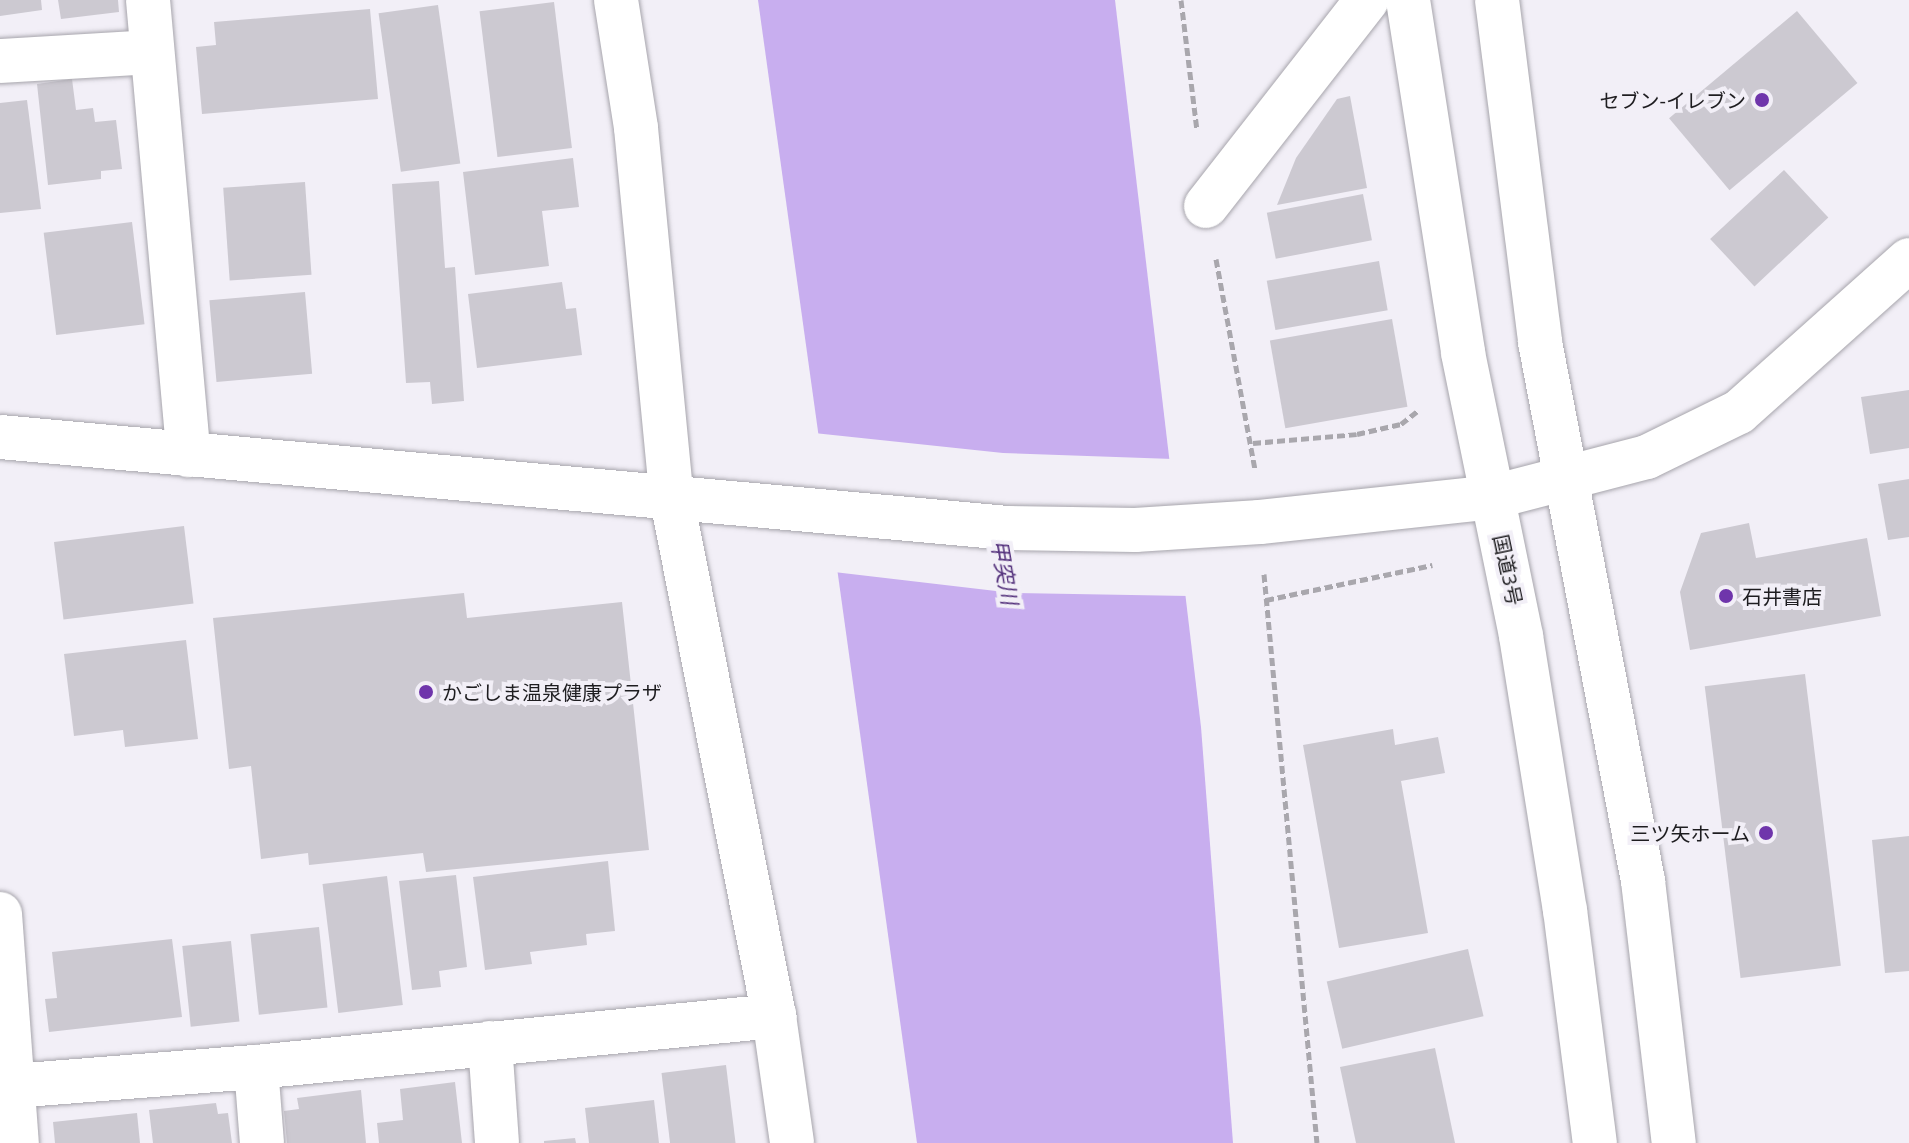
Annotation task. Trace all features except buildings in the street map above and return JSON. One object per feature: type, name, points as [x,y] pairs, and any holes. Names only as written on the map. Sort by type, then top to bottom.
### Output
[{"type":"main road","points":[[148,0],[189,455]]},
{"type":"main road","points":[[616,0],[636,128],[672,500],[774,1016],[792,1143]]},
{"type":"main road","points":[[1206,206],[1367,0]]},
{"type":"main road","name":"国道3号","points":[[1408,0],[1463,353],[1493,497],[1563,894],[1595,1143]]},
{"type":"main road","points":[[1497,0],[1540,342],[1643,881],[1674,1143]]},
{"type":"main road","points":[[0,61],[152,52]]},
{"type":"main road","points":[[0,437],[1007,528],[1135,530],[1260,522],[1493,497],[1647,457],[1739,412],[1909,260]]},
{"type":"main road","points":[[0,914],[6,1086],[17,1143]]},
{"type":"main road","points":[[6,1086],[256,1067],[774,1016]]},
{"type":"main road","points":[[490,1043],[497,1143]]},
{"type":"main road","points":[[256,1067],[262,1143]]},
{"type":"path","points":[[1181,0],[1206,206],[1253,443],[1317,1143]]},
{"type":"path","points":[[1253,443],[1357,434],[1401,424],[1423,407]]},
{"type":"path","points":[[1266,600],[1432,565]]},
{"type":"water","name":"甲突川","points":[[758,0],[1115,0],[1201,727],[1233,1143],[917,1143]]},
{"type":"pier","points":[[814,433],[1003,453],[1173,459],[1189,596],[1013,593],[834,572]]},
{"type":"place","name":"セブン-イレブン","points":[[1762,100]]},
{"type":"place","name":"石井書店","points":[[1726,596]]},
{"type":"place","name":"かごしま温泉健康プラザ","points":[[426,692]]},
{"type":"place","name":"三ツ矢ホーム","points":[[1766,833]]}]
